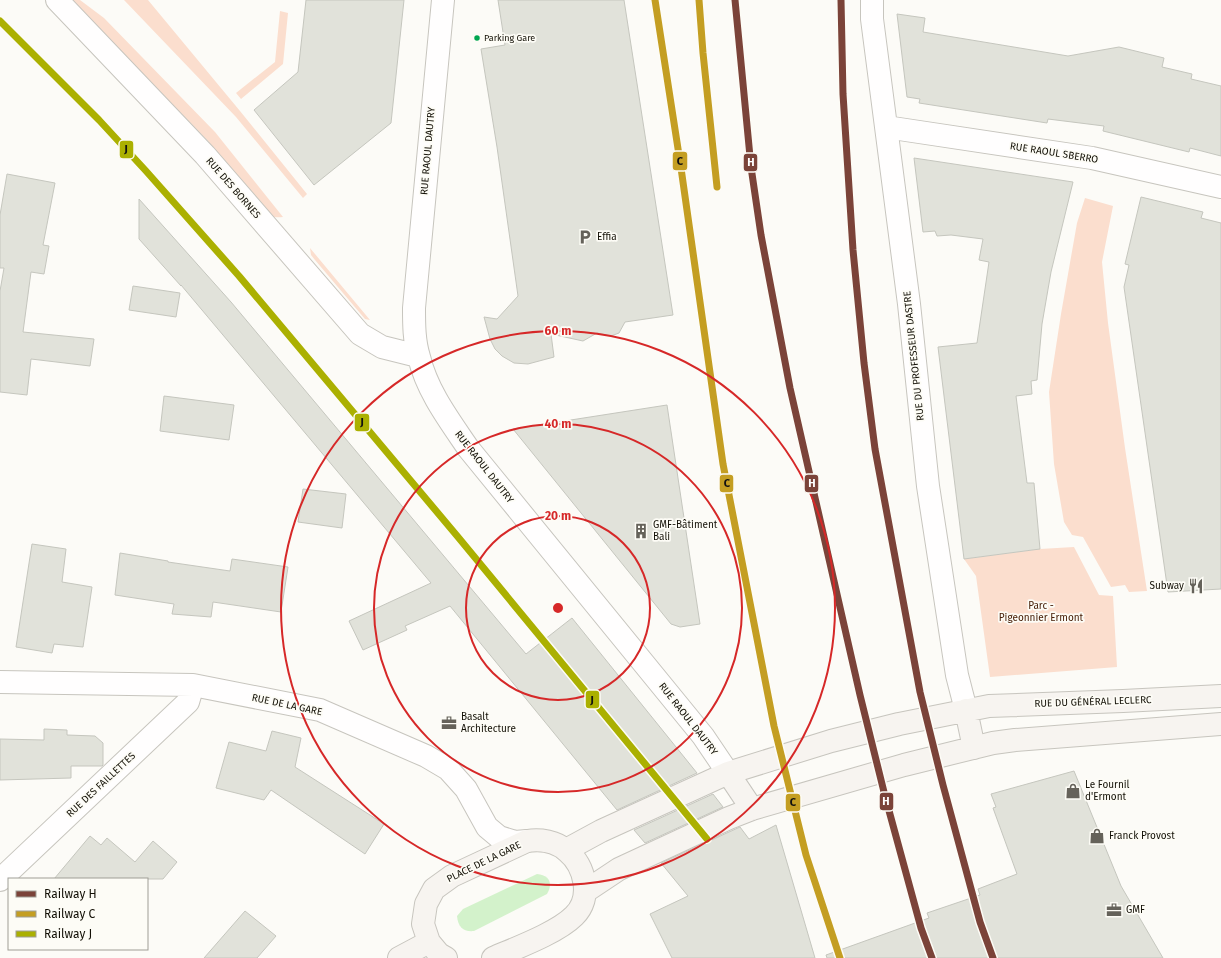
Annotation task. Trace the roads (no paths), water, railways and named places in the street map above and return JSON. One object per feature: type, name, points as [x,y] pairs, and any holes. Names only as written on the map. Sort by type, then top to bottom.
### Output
[{"type":"main road","name":"RUE DU GÉNÉRAL LECLERC","points":[[566,850],[601,832],[728,773],[846,737],[899,724],[989,706],[1221,696]]},
{"type":"main road","points":[[966,710],[974,748]]},
{"type":"main road","points":[[501,956],[555,929],[574,916],[582,907],[586,891],[619,869],[729,818],[752,809],[896,767],[1014,740],[1221,724]]},
{"type":"main road","points":[[728,773],[752,809]]},
{"type":"main road","name":"PLACE DE LA GARE","points":[[446,958],[439,954],[429,942],[423,924],[426,904],[434,889],[452,876],[527,841],[547,841],[566,850],[577,862],[584,878],[586,891]]},
{"type":"main road","points":[[399,958],[429,942]]},
{"type":"street","name":"RUE DES BORNES","points":[[58,0],[205,155],[360,334],[382,347],[418,356]]},
{"type":"street","name":"RUE RAOUL DAUTRY","points":[[443,0],[414,308],[418,356],[429,384],[443,410],[468,448],[703,736],[728,773]]},
{"type":"street","name":"RUE DU PROFESSEUR DASTRE","points":[[872,0],[872,19],[909,304],[928,486],[957,675],[966,710]]},
{"type":"street","name":"RUE RAOUL SBERRO","points":[[886,127],[1092,158],[1221,187]]},
{"type":"street","name":"RUE DE LA GARE","points":[[0,682],[192,685],[320,710],[426,756],[448,768],[466,789],[486,827],[499,837],[515,842],[527,841]]},
{"type":"street","name":"RUE DES FAILLETTES","points":[[0,880],[188,702],[192,685]]},
{"type":"rail line","name":"C","points":[[655,0],[681,168],[723,464],[774,726],[806,855],[840,958]]},
{"type":"rail line","name":"C","points":[[699,0],[717,187]]},
{"type":"rail line","name":"H","points":[[735,0],[751,167],[761,235],[790,388],[860,695],[885,796],[921,928],[932,958]]},
{"type":"rail line","name":"H","points":[[841,0],[843,94],[853,250],[864,363],[875,449],[920,692],[943,785],[980,922],[993,958]]},
{"type":"rail line","name":"J","points":[[0,21],[99,120],[239,276],[458,537],[707,839]]},
{"type":"place","name":"Parking Gare","points":[[477,38]]},
{"type":"place","name":"Effia","points":[[585,237]]},
{"type":"place","name":"GMF-Bâtiment Bali","points":[[641,531]]},
{"type":"place","name":"Subway","points":[[1196,586]]},
{"type":"place","name":"Basalt Architecture","points":[[449,723]]},
{"type":"place","name":"Le Fournil d'Ermont","points":[[1073,791]]},
{"type":"place","name":"Franck Provost","points":[[1097,836]]},
{"type":"place","name":"GMF","points":[[1114,910]]},
{"type":"park label","name":"Parc - Pigeonnier Ermont","points":[[1041,612]]}]
